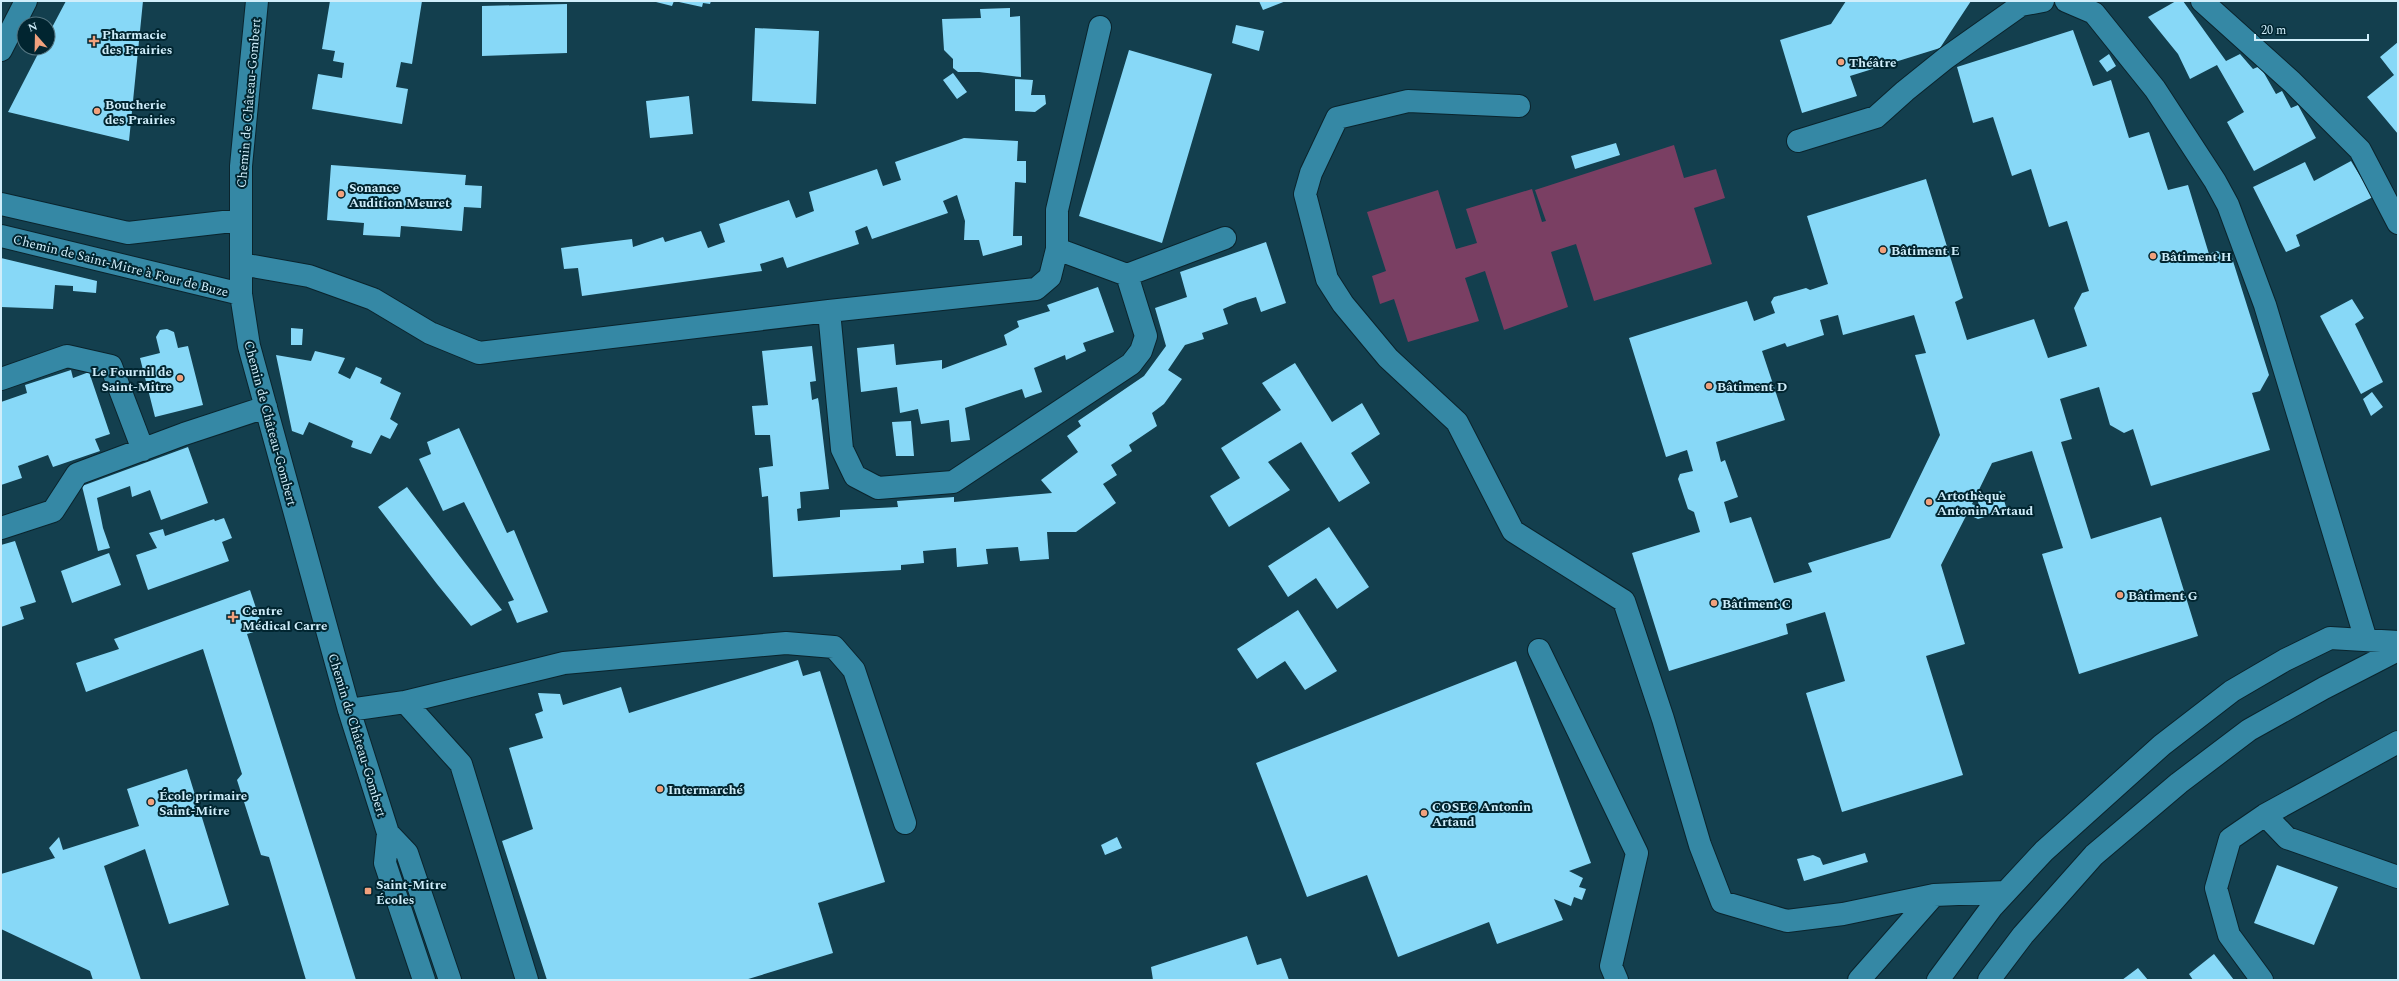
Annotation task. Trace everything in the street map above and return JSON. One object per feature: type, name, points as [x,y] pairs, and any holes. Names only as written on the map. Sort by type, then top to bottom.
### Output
[{"type":"street","points":[[2,44],[26,1]]},
{"type":"street","name":"Chemin de Château-Gombert","points":[[257,1],[240,166],[241,294],[248,346],[349,710],[388,833],[385,863],[424,980]]},
{"type":"street","points":[[1798,142],[1876,117],[1904,91],[1946,58],[2021,5],[2043,1]]},
{"type":"street","points":[[2066,1],[2094,13],[2150,83],[2215,181],[2228,205],[2265,305],[2366,640]]},
{"type":"street","points":[[2202,1],[2292,82],[2360,150],[2398,223]]},
{"type":"street","points":[[241,264],[309,276],[373,298],[430,333],[479,353],[829,311],[1036,290],[1050,277],[1057,249],[1057,210],[1100,27]]},
{"type":"street","points":[[1519,106],[1408,102],[1337,118],[1311,173],[1305,194],[1327,279],[1343,304],[1388,358],[1458,422],[1513,531],[1624,601],[1663,719],[1700,845],[1722,902],[1787,921],[1843,914],[1934,895],[2006,892]]},
{"type":"street","points":[[1,204],[128,233],[241,220]]},
{"type":"street","name":"Chemin de Saint-Mitre à Four de Buze","points":[[1,236],[241,294]]},
{"type":"street","points":[[1057,249],[1127,275],[1225,238]]},
{"type":"street","points":[[829,311],[842,449],[855,476],[878,488],[953,482],[1134,359],[1141,351],[1146,336],[1127,275]]},
{"type":"street","points":[[1,379],[67,356],[111,366],[143,450]]},
{"type":"street","points":[[1,528],[53,511],[77,474],[184,434],[266,407]]},
{"type":"street","points":[[1938,980],[1974,930],[2006,892],[2044,851],[2092,806],[2162,745],[2232,691],[2285,660],[2330,638],[2398,642]]},
{"type":"street","points":[[349,710],[405,702],[564,663],[786,643],[834,647],[854,670],[905,823]]},
{"type":"street","points":[[1539,650],[1637,853],[1611,966],[1617,980]]},
{"type":"street","points":[[1988,980],[2023,934],[2094,856],[2179,783],[2249,730],[2324,688],[2398,650]]},
{"type":"street","points":[[405,702],[461,764],[527,980]]},
{"type":"street","points":[[2262,980],[2228,935],[2216,888],[2230,839],[2265,815],[2398,742]]},
{"type":"street","points":[[2265,815],[2287,838],[2398,877]]},
{"type":"street","name":"Chemin de Château-Gombert","points":[[388,833],[407,853],[450,980]]},
{"type":"street","points":[[1859,980],[1934,895]]},
{"type":"shaded area","points":[[1674,145],[1684,178],[1716,169],[1725,198],[1694,208],[1712,264],[1594,301],[1576,244],[1551,252],[1568,307],[1504,330],[1485,271],[1465,278],[1479,321],[1408,342],[1394,299],[1380,304],[1372,276],[1386,271],[1367,212],[1438,190],[1456,249],[1477,243],[1466,209],[1532,189],[1542,222],[1546,221],[1535,190]]},
{"type":"building","points":[[66,1],[143,1],[129,141],[8,112],[37,56],[56,56],[56,20]]},
{"type":"building","points":[[330,1],[422,1],[412,64],[401,62],[396,87],[408,89],[402,124],[312,109],[318,74],[342,78],[344,63],[333,61],[335,51],[322,49]]},
{"type":"building","points":[[652,1],[674,1],[672,6]]},
{"type":"building","points":[[711,1],[710,4],[703,3],[702,7],[679,2]]},
{"type":"building","points":[[1259,1],[1286,1],[1263,10]]},
{"type":"building","name":"Théâtre","points":[[1846,1],[1971,1],[1940,48],[1850,76],[1857,96],[1802,113],[1780,40],[1831,24]]},
{"type":"building","points":[[2176,1],[2183,1],[2226,61],[2240,54],[2253,69],[2260,66],[2276,94],[2282,91],[2291,108],[2298,105],[2316,138],[2254,171],[2227,122],[2244,112],[2217,65],[2190,79],[2178,54],[2148,17]]},
{"type":"building","points":[[567,4],[567,53],[482,56],[482,6]]},
{"type":"building","points":[[1010,8],[1010,17],[1020,16],[1021,77],[979,72],[958,72],[953,68],[953,59],[944,50],[942,19],[981,18],[980,9]]},
{"type":"building","points":[[1236,25],[1264,31],[1259,51],[1232,43]]},
{"type":"building","points":[[755,28],[819,31],[816,104],[752,101]]},
{"type":"building","points":[[2073,30],[2093,86],[2111,80],[2129,138],[2149,132],[2168,190],[2188,185],[2209,254],[2217,251],[2232,258],[2269,375],[2260,391],[2252,393],[2270,450],[2151,486],[2133,429],[2124,433],[2110,425],[2099,387],[2060,399],[2072,439],[2061,442],[2091,539],[2161,517],[2198,636],[2079,674],[2042,554],[2063,548],[2032,451],[1992,463],[1972,504],[1980,508],[1977,499],[2001,491],[2007,510],[1978,519],[1967,514],[1941,565],[1965,644],[1926,656],[1963,775],[1842,812],[1806,693],[1845,681],[1825,612],[1786,624],[1788,634],[1669,671],[1632,553],[1700,532],[1694,512],[1688,509],[1678,479],[1680,474],[1693,471],[1687,450],[1666,457],[1629,338],[1747,301],[1754,321],[1775,313],[1771,302],[1774,297],[1806,288],[1810,290],[1828,284],[1807,216],[1926,179],[1963,298],[1955,302],[1967,340],[2034,319],[2048,358],[2087,346],[2074,308],[2082,293],[2089,291],[2067,221],[2049,227],[2031,169],[2012,176],[1993,117],[1973,123],[1957,67]],"holes":[[[1838,315],[1843,335],[1914,315],[1926,353],[1915,355],[1940,435],[1890,538],[1808,563],[1812,572],[1774,583],[1751,517],[1730,523],[1724,502],[1738,497],[1725,460],[1721,462],[1716,442],[1785,420],[1762,351],[1785,343],[1787,347],[1824,335],[1820,320]]]},
{"type":"building","points":[[2398,42],[2398,134],[2367,97],[2394,75],[2380,57]]},
{"type":"building","points":[[1129,50],[1212,74],[1162,243],[1079,216]]},
{"type":"building","points":[[2109,54],[2116,66],[2107,72],[2099,61]]},
{"type":"building","points":[[953,73],[967,92],[957,99],[943,80]]},
{"type":"building","points":[[1015,79],[1033,80],[1031,95],[1045,95],[1046,104],[1035,112],[1015,111]]},
{"type":"building","points":[[689,96],[693,134],[650,138],[646,101]]},
{"type":"building","points":[[964,138],[1018,141],[1017,161],[1026,161],[1026,183],[1015,182],[1013,236],[1022,236],[1022,245],[983,256],[979,240],[964,240],[965,221],[957,195],[943,201],[948,213],[872,239],[867,226],[855,231],[859,244],[787,268],[783,257],[760,264],[762,271],[582,296],[578,268],[564,269],[561,248],[632,239],[633,247],[663,237],[665,242],[701,231],[708,248],[725,242],[719,224],[789,200],[796,218],[814,211],[809,192],[877,169],[883,186],[901,180],[895,162]]},
{"type":"building","points":[[1616,143],[1620,155],[1575,169],[1571,156]]},
{"type":"building","points":[[2351,161],[2373,197],[2296,235],[2300,246],[2286,252],[2253,187],[2305,162],[2314,181]]},
{"type":"building","points":[[331,165],[466,175],[465,185],[482,186],[481,208],[464,207],[462,231],[401,226],[400,237],[363,235],[364,223],[327,220]]},
{"type":"building","points":[[1266,242],[1286,303],[1261,312],[1256,297],[1237,303],[1223,309],[1228,324],[1202,333],[1204,339],[1185,345],[1168,370],[1182,379],[1164,404],[1152,413],[1157,426],[1129,445],[1132,451],[1111,465],[1117,475],[1103,484],[1116,503],[1076,532],[1047,532],[1049,559],[1020,561],[1018,547],[986,549],[988,564],[957,567],[956,548],[923,551],[924,563],[901,565],[901,570],[773,577],[768,496],[762,497],[759,468],[773,466],[770,435],[755,435],[752,406],[768,405],[762,351],[812,346],[816,381],[810,382],[812,400],[818,398],[829,489],[800,492],[801,508],[797,509],[798,521],[840,517],[840,510],[898,507],[897,501],[954,497],[954,502],[1052,493],[1041,480],[1078,452],[1067,436],[1081,426],[1078,421],[1144,376],[1166,346],[1155,308],[1187,297],[1180,272]]},
{"type":"building","points":[[1,258],[97,281],[96,293],[73,291],[73,286],[55,285],[53,309],[1,307]]},
{"type":"building","points":[[1098,287],[1114,332],[1083,343],[1086,351],[1066,360],[1065,355],[1034,368],[1042,392],[1025,398],[1022,389],[965,408],[970,440],[951,442],[949,420],[921,424],[918,409],[900,413],[897,387],[861,392],[857,348],[894,344],[896,365],[942,360],[942,369],[1007,345],[1004,335],[1019,327],[1017,321],[1050,311],[1047,305]]},
{"type":"building","points":[[2352,299],[2364,318],[2355,324],[2383,382],[2361,394],[2320,316]]},
{"type":"building","points":[[291,328],[303,329],[302,345],[291,345]]},
{"type":"building","points":[[167,329],[174,332],[178,348],[188,346],[203,405],[155,417],[140,358],[160,353],[156,337],[160,330]]},
{"type":"building","points":[[315,351],[345,358],[338,373],[350,379],[356,367],[382,378],[380,383],[401,393],[390,419],[398,424],[390,439],[381,435],[371,454],[351,447],[353,441],[309,422],[303,435],[292,431],[276,355],[311,361]]},
{"type":"building","points":[[1295,363],[1332,422],[1362,403],[1380,434],[1351,453],[1370,483],[1339,502],[1301,442],[1268,462],[1290,490],[1229,527],[1210,496],[1240,478],[1221,448],[1281,410],[1262,383]]},
{"type":"building","points":[[71,370],[73,378],[89,372],[110,434],[95,439],[100,451],[53,467],[48,455],[18,466],[22,478],[1,485],[1,402],[27,393],[25,385]]},
{"type":"building","points":[[2372,392],[2383,407],[2371,416],[2363,399]]},
{"type":"building","points":[[911,421],[914,456],[896,456],[892,422]]},
{"type":"building","points":[[459,428],[507,533],[514,530],[548,612],[517,623],[508,602],[514,600],[464,502],[443,511],[419,459],[431,454],[427,442]]},
{"type":"building","points":[[188,447],[208,503],[161,520],[150,490],[132,497],[130,486],[97,498],[103,528],[110,548],[98,551],[82,486]]},
{"type":"building","points":[[407,487],[502,610],[471,626],[437,584],[378,507]]},
{"type":"building","points":[[224,518],[232,538],[222,542],[229,561],[148,590],[136,555],[157,548],[149,533],[163,529],[165,536],[214,519],[215,521]]},
{"type":"building","points":[[1329,527],[1369,587],[1337,609],[1316,578],[1288,597],[1268,566]]},
{"type":"building","points":[[15,541],[36,602],[20,607],[24,619],[1,627],[1,545]]},
{"type":"building","points":[[109,553],[121,585],[72,603],[61,571]]},
{"type":"building","points":[[250,590],[263,629],[247,634],[356,980],[306,980],[269,857],[261,855],[237,780],[242,774],[203,649],[86,692],[76,663],[119,649],[114,639]]},
{"type":"building","points":[[1298,610],[1337,671],[1305,690],[1285,661],[1257,679],[1237,649]]},
{"type":"building","name":"Intermarché","points":[[798,660],[803,676],[820,671],[885,882],[818,903],[833,953],[745,980],[547,980],[502,841],[533,829],[509,748],[543,738],[535,714],[543,711],[538,693],[560,694],[563,705],[621,687],[629,713]]},
{"type":"building","name":"COSEC Antonin Artaud","points":[[1516,661],[1591,863],[1569,871],[1583,878],[1579,887],[1586,889],[1582,900],[1574,897],[1571,906],[1554,899],[1563,920],[1497,944],[1489,922],[1398,957],[1367,875],[1307,897],[1256,763]]},
{"type":"building","points":[[187,769],[229,905],[169,924],[145,849],[104,866],[141,980],[93,980],[90,971],[1,929],[1,874],[55,858],[49,848],[59,837],[63,850],[139,826],[127,789]]},
{"type":"building","points":[[1117,837],[1122,848],[1105,855],[1101,845]]},
{"type":"building","points":[[1865,853],[1868,862],[1804,881],[1797,859],[1813,855],[1820,858],[1823,865]]},
{"type":"building","points":[[2277,865],[2338,887],[2314,945],[2254,923]]},
{"type":"building","points":[[1247,936],[1257,965],[1281,958],[1289,980],[1153,980],[1151,967]]},
{"type":"building","points":[[2214,954],[2234,980],[2193,980],[2189,974]]},
{"type":"building","points":[[2138,968],[2148,980],[2122,980]]},
{"type":"place","name":"Pharmacie des Prairies","points":[[94,41]]},
{"type":"place","name":"Théâtre","points":[[1841,62]]},
{"type":"place","name":"Boucherie des Prairies","points":[[97,111]]},
{"type":"place","name":"Sonance Audition Meuret","points":[[341,194]]},
{"type":"place","name":"Bâtiment E","points":[[1883,250]]},
{"type":"place","name":"Bâtiment H","points":[[2153,256]]},
{"type":"place","name":"Le Fournil de Saint-Mitre","points":[[180,378]]},
{"type":"place","name":"Bâtiment D","points":[[1709,386]]},
{"type":"place","name":"Artothèque Antonin Artaud","points":[[1929,502]]},
{"type":"place","name":"Bâtiment G","points":[[2120,595]]},
{"type":"place","name":"Bâtiment C","points":[[1714,603]]},
{"type":"place","name":"Centre Médical Carre","points":[[233,617]]},
{"type":"place","name":"Intermarché","points":[[660,789]]},
{"type":"place","name":"École primaire Saint-Mitre","points":[[151,802]]},
{"type":"place","name":"COSEC Antonin Artaud","points":[[1424,813]]},
{"type":"place","name":"Saint-Mitre Écoles","points":[[368,891]]}]
